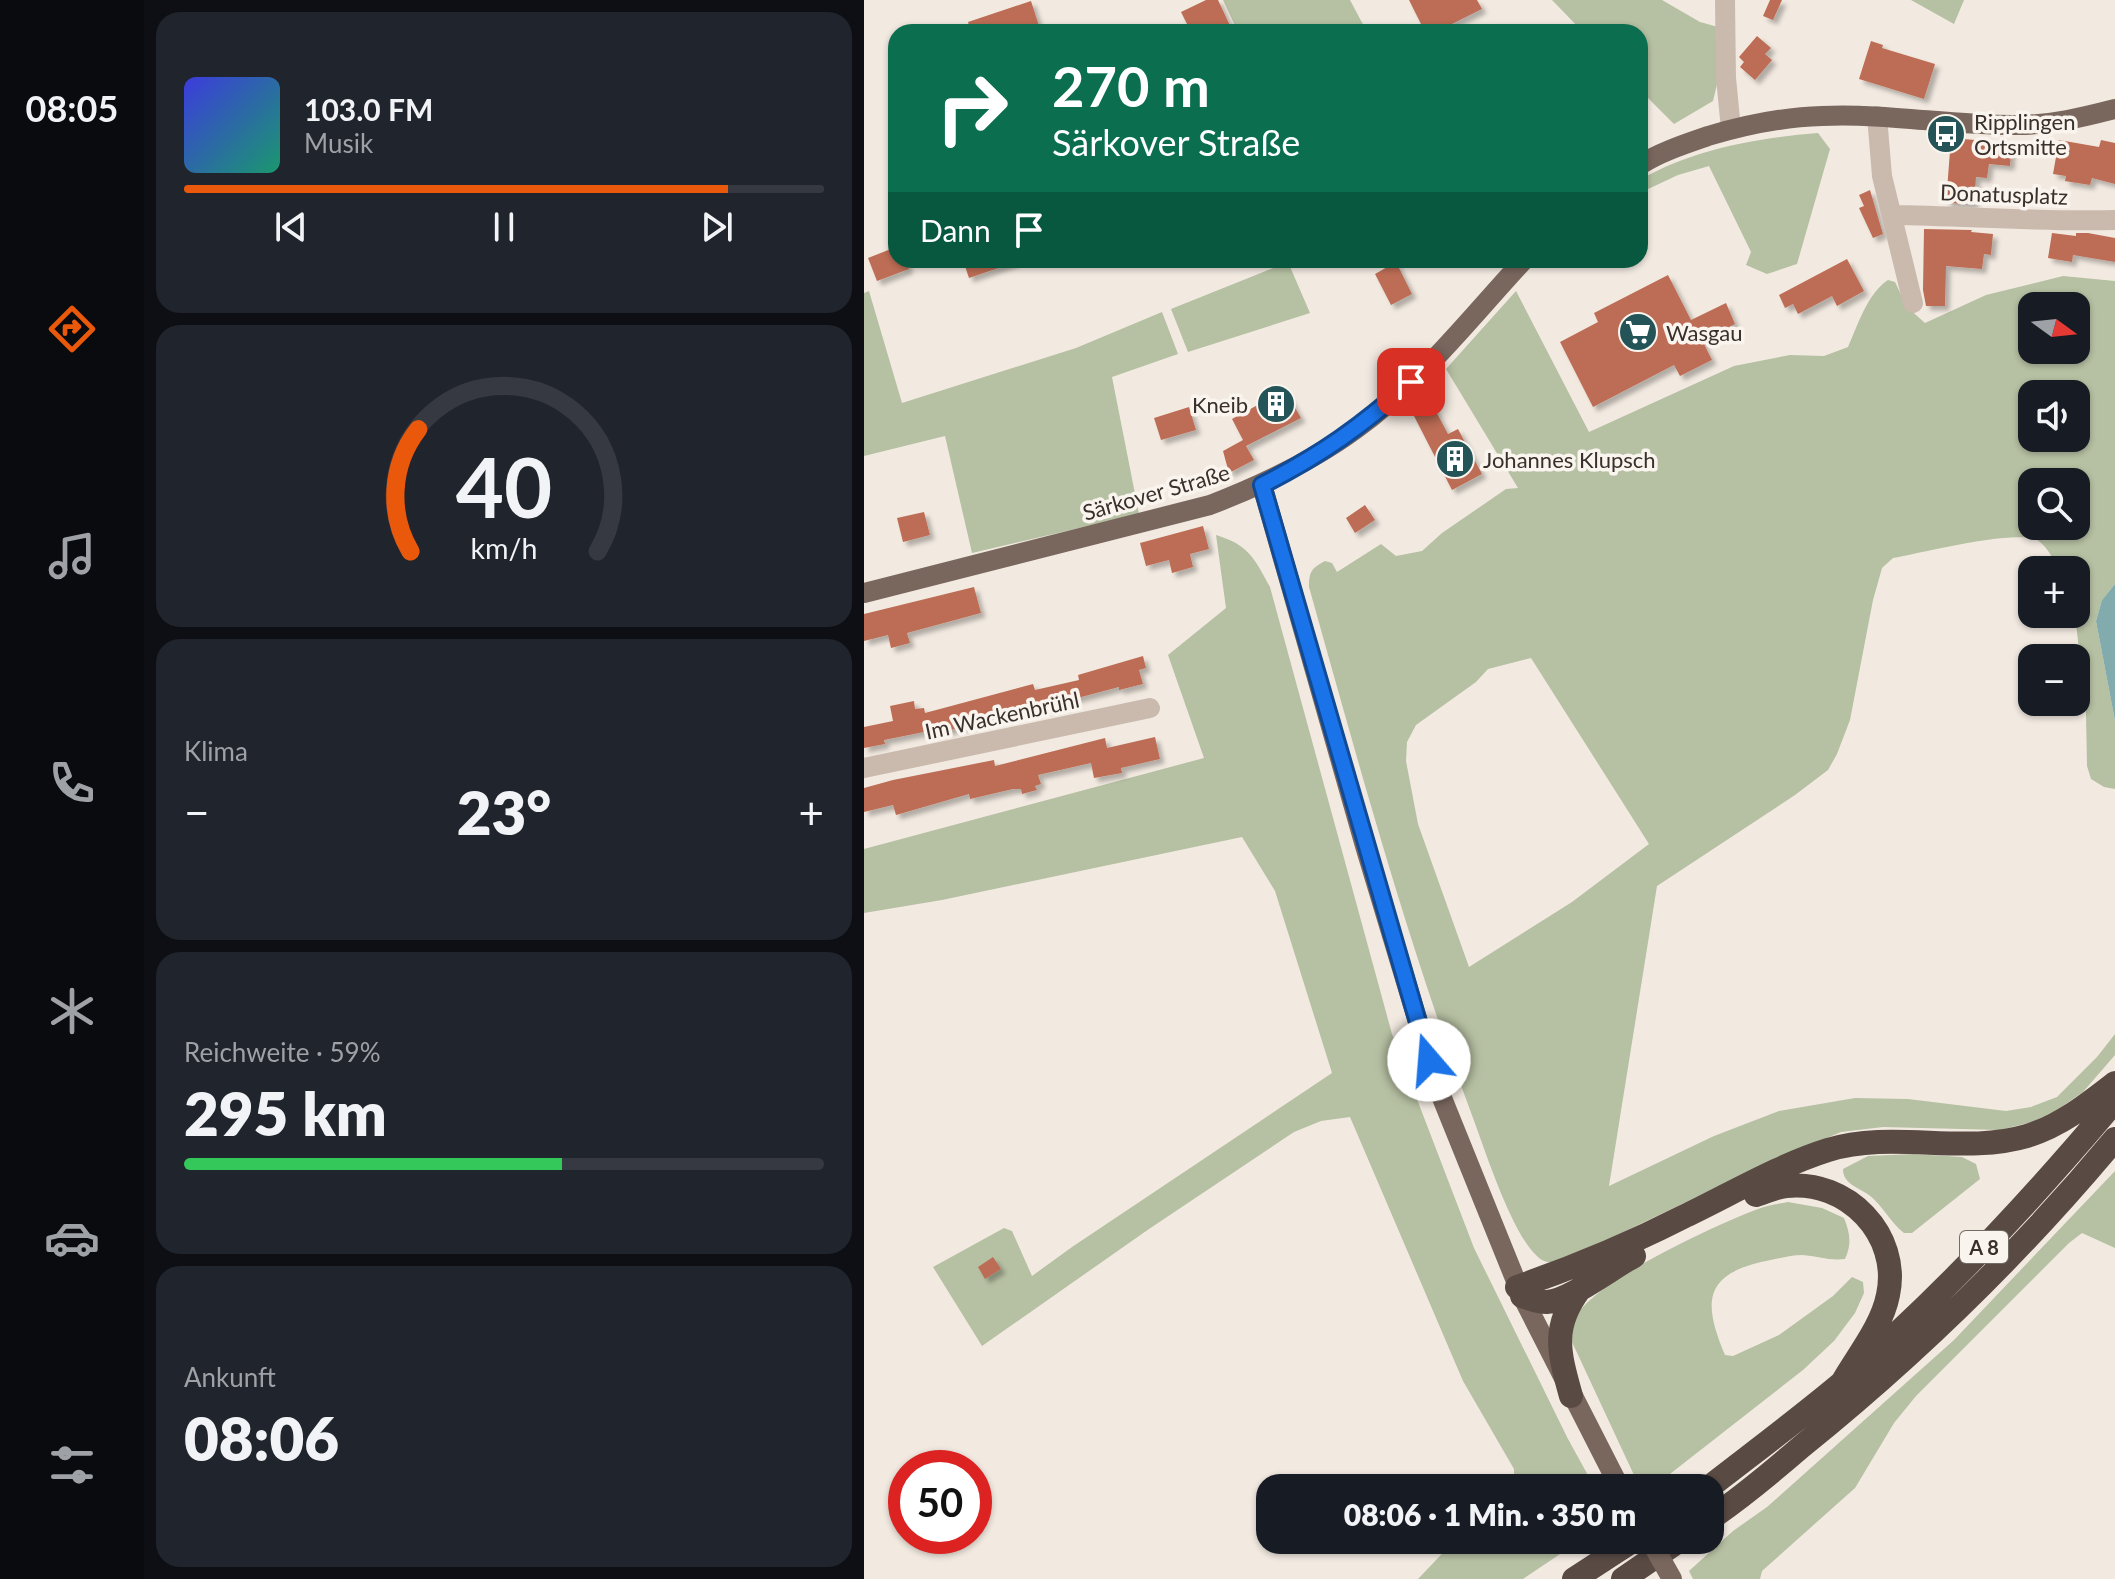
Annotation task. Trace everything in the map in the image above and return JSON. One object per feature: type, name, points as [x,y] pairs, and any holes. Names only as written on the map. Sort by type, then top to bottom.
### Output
[{"type":"highway","points":[[1842,1383],[1883,1311],[1891,1272],[1888,1252],[1874,1224],[1846,1200],[1824,1190],[1786,1186],[1756,1195],[1660,1241],[1580,1289],[1550,1302],[1533,1301],[1520,1291],[1827,1150],[1864,1142],[1996,1142],[2027,1136],[2074,1113],[2115,1083]]},
{"type":"highway","name":"A 8","points":[[1724,1475],[1842,1383],[1926,1307],[2006,1225],[2115,1101]]},
{"type":"highway","name":"A 8","points":[[1724,1508],[1856,1403],[1943,1322],[2024,1243],[2115,1139]]},
{"type":"highway","points":[[1571,1396],[1560,1356],[1559,1334],[1563,1316],[1580,1289]]},
{"type":"highway","points":[[1574,1579],[1612,1554]]},
{"type":"highway","points":[[1623,1579],[1660,1554]]},
{"type":"main road","points":[[1648,161],[1693,141],[1772,121],[1821,116],[1877,116],[2021,125],[2055,122],[2115,109]]},
{"type":"main road","name":"Särkover Straße","points":[[864,593],[1210,505],[1262,485],[1332,447],[1382,409],[1517,268]]},
{"type":"main road","points":[[1262,485],[1419,1032],[1438,1088],[1520,1291],[1613,1474]]},
{"type":"main road","points":[[1658,1554],[1672,1579]]},
{"type":"street","points":[[1725,0],[1725,65],[1731,129]]},
{"type":"street","points":[[1877,116],[1882,176],[1913,303]]},
{"type":"street","name":"Donatusplatz","points":[[1892,215],[2041,222],[2115,220]]},
{"type":"street","name":"Im Wackenbrühl","points":[[864,768],[1150,708]]},
{"type":"green space","points":[[1223,0],[1350,0],[1363,24],[1234,24]]},
{"type":"green space","points":[[1552,0],[1662,0],[1700,22],[1718,27],[1719,76],[1713,101],[1674,124],[1648,98],[1648,24],[1575,24]]},
{"type":"green space","points":[[1911,0],[1964,0],[1954,24]]},
{"type":"green space","points":[[1818,133],[1830,149],[1797,264],[1767,274],[1746,265],[1751,252],[1709,166],[1678,175],[1648,189],[1648,176],[1704,153],[1772,138]]},
{"type":"green space","points":[[1273,268],[1291,268],[1310,313],[1188,352],[1171,309]]},
{"type":"green space","points":[[2063,276],[2115,281],[2115,584],[2102,600],[2096,621],[2115,721],[2115,789],[2091,779],[2087,766],[2090,644],[2078,644],[2077,628],[2090,628],[2090,556],[2051,556],[2037,540],[2090,540],[2090,468],[2018,468],[2018,537],[1893,558],[1882,568],[1850,720],[1828,770],[1657,886],[1609,1186],[1714,1136],[1779,1111],[1855,1098],[1908,1099],[2006,1111],[2031,1107],[2057,1097],[2115,1034],[2115,1055],[2083,1092],[2032,1122],[2000,1130],[1883,1127],[1841,1132],[1759,1167],[1563,1261],[1542,1260],[1517,1228],[1500,1191],[1449,1053],[1385,854],[1309,587],[1311,574],[1325,561],[1332,563],[1337,572],[1381,544],[1396,556],[1422,551],[1442,533],[1506,489],[1518,488],[1446,369],[1516,291],[1589,432],[1734,366],[1790,355],[1824,356],[1848,347],[1874,293],[1888,280],[1895,282],[1907,307],[1925,323],[1986,295]],"holes":[[[1531,658],[1649,844],[1572,902],[1469,967],[1418,824],[1406,761],[1407,742],[1416,725],[1476,682],[1488,669]]]},
{"type":"green space","points":[[869,291],[902,403],[1076,348],[1162,312],[1178,354],[1112,377],[1139,514],[972,553],[945,436],[864,456],[864,293]]},
{"type":"green space","points":[[1216,535],[1243,548],[1270,587],[1392,1034],[1474,1248],[1587,1474],[1514,1474],[1514,1469],[1463,1381],[1350,1117],[1321,1121],[1294,1132],[982,1346],[933,1267],[1004,1228],[1012,1231],[1032,1276],[1332,1073],[1275,891],[1242,837],[942,900],[864,913],[864,849],[1204,758],[1168,655],[1226,608]]},
{"type":"green space","points":[[1913,1154],[1962,1157],[1976,1164],[1980,1179],[1912,1233],[1904,1233],[1874,1199],[1848,1182],[1843,1169],[1868,1156]]},
{"type":"green space","points":[[2115,1171],[2115,1248],[2082,1233],[2069,1243],[1916,1396],[1894,1423],[1855,1488],[1762,1571],[1760,1579],[1693,1579],[1689,1571],[1708,1554],[1724,1554],[1724,1539],[1767,1507],[1954,1340]]},
{"type":"green space","points":[[1788,1202],[1822,1208],[1844,1218],[1849,1248],[1845,1259],[1793,1256],[1745,1267],[1730,1274],[1714,1293],[1712,1306],[1713,1320],[1725,1355],[1733,1356],[1779,1335],[1833,1296],[1852,1277],[1863,1282],[1864,1293],[1855,1313],[1834,1341],[1803,1370],[1670,1474],[1633,1474],[1572,1342],[1572,1324],[1582,1308],[1626,1274],[1685,1241],[1765,1206]]},
{"type":"green space","points":[[1442,1554],[1560,1554],[1523,1579],[1418,1579]]},
{"type":"water","points":[[2115,584],[2115,721],[2096,621],[2102,600]]},
{"type":"building","points":[[1206,0],[1218,0],[1229,24],[1187,24],[1181,12]]},
{"type":"building","points":[[1409,0],[1477,0],[1482,9],[1452,24],[1421,24]]},
{"type":"building","points":[[1770,0],[1782,0],[1773,20],[1763,16]]},
{"type":"building","points":[[1031,1],[1038,24],[969,24]]},
{"type":"building","points":[[1757,36],[1771,48],[1765,54],[1772,60],[1755,80],[1740,67],[1744,62],[1739,57]]},
{"type":"building","points":[[1871,41],[1883,45],[1882,48],[1935,64],[1924,99],[1859,79]]},
{"type":"building","points":[[1951,138],[2012,143],[2010,166],[1989,164],[1987,178],[1976,177],[1974,204],[1946,203]]},
{"type":"building","points":[[2059,140],[2099,147],[2101,140],[2115,143],[2115,184],[2092,178],[2090,185],[2065,181],[2066,176],[2053,174]]},
{"type":"building","points":[[1870,190],[1883,234],[1873,238],[1859,208],[1864,206],[1859,195]]},
{"type":"building","points":[[1924,229],[1972,230],[1993,234],[1991,255],[1984,254],[1982,269],[1946,266],[1945,306],[1926,306],[1923,290]]},
{"type":"building","points":[[2052,233],[2076,236],[2076,233],[2088,233],[2115,238],[2115,262],[2073,255],[2072,262],[2048,258]]},
{"type":"building","points":[[888,250],[888,268],[909,269],[877,281],[868,258]]},
{"type":"building","points":[[1847,259],[1864,291],[1837,306],[1832,296],[1798,314],[1793,304],[1785,308],[1779,295]]},
{"type":"building","points":[[966,268],[998,268],[969,278]]},
{"type":"building","points":[[1386,268],[1399,268],[1412,294],[1391,305],[1375,274]]},
{"type":"building","name":"Wasgau","points":[[1668,275],[1691,320],[1726,303],[1735,324],[1702,340],[1712,360],[1680,376],[1674,365],[1593,407],[1560,342],[1598,322],[1594,313]]},
{"type":"building","name":"Kneib","points":[[1285,390],[1301,418],[1246,446],[1254,460],[1229,473],[1223,451],[1243,440],[1232,419]]},
{"type":"building","name":"Johannes Klupsch","points":[[1433,406],[1448,434],[1458,429],[1482,474],[1452,490],[1414,416]]},
{"type":"building","points":[[1189,407],[1196,430],[1161,440],[1154,418]]},
{"type":"building","points":[[1365,505],[1375,520],[1355,533],[1346,518]]},
{"type":"building","points":[[924,512],[930,535],[903,542],[897,518]]},
{"type":"building","points":[[1203,526],[1209,549],[1190,554],[1193,567],[1172,573],[1169,560],[1146,566],[1140,543]]},
{"type":"building","points":[[974,587],[981,613],[907,633],[910,643],[891,648],[888,635],[864,641],[864,614]]},
{"type":"building","points":[[1143,656],[1146,668],[1139,670],[1143,684],[1119,690],[1119,687],[1070,700],[1070,704],[1048,709],[1047,705],[935,734],[934,730],[884,740],[885,744],[864,748],[864,727],[893,721],[890,706],[914,701],[915,709],[924,708],[925,713],[1033,684],[1035,690],[1079,680],[1078,675]]},
{"type":"building","points":[[1155,737],[1160,759],[1121,768],[1122,773],[1094,778],[1091,763],[1038,775],[1041,784],[1035,786],[1037,790],[1022,794],[1021,789],[1013,789],[970,799],[969,794],[896,815],[893,805],[864,812],[864,788],[893,780],[994,760],[995,766],[1105,738],[1107,748]]},
{"type":"building","points":[[993,1257],[1001,1269],[985,1279],[978,1267]]},
{"type":"place","name":"Ripplingen Ortsmitte","points":[[1946,134]]},
{"type":"place","name":"Wasgau","points":[[1638,332]]},
{"type":"place","name":"Kneib","points":[[1276,404]]},
{"type":"place","name":"Johannes Klupsch","points":[[1455,459]]},
{"type":"route","points":[[1411,382],[1382,409],[1332,447],[1262,485],[1429,1060]]}]
